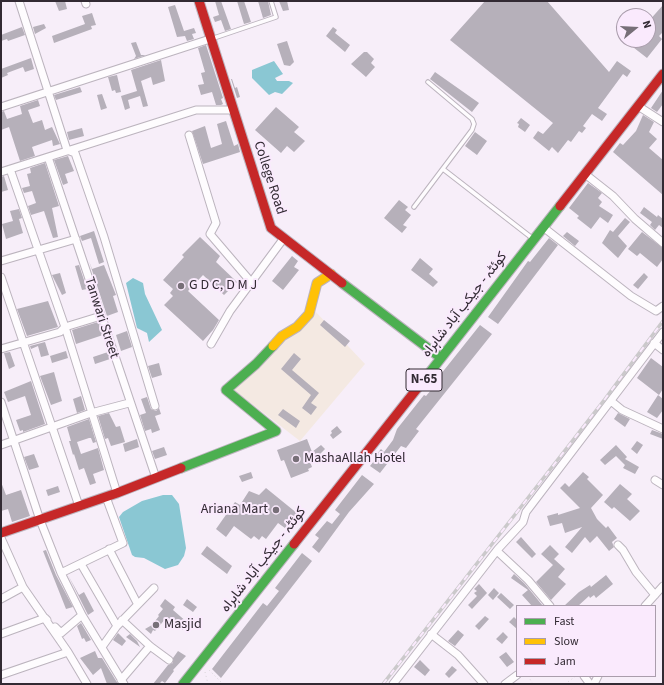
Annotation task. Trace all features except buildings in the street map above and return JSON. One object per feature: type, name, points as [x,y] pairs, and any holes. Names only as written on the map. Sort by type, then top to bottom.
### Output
[{"type":"main road","name":"College Road","points":[[199,1],[271,228],[441,358]]},
{"type":"main road","name":"کوئٹہ - جیکب آباد شاہراہ","points":[[184,684],[663,74]]},
{"type":"main road","points":[[1,533],[117,493],[276,430],[226,390],[256,364],[282,336],[297,327],[309,314],[317,283],[331,274]]},
{"type":"street","points":[[19,1],[47,93],[67,150]]},
{"type":"street","points":[[1,107],[210,39]]},
{"type":"street","points":[[638,106],[663,122]]},
{"type":"street","points":[[1,172],[196,110],[233,110]]},
{"type":"street","points":[[189,135],[216,224],[210,234],[251,282]]},
{"type":"street","points":[[67,150],[75,153],[104,238],[155,406]]},
{"type":"street","name":"Tanwari Street","points":[[48,157],[129,403],[156,478]]},
{"type":"street","points":[[10,169],[65,327],[117,493]]},
{"type":"street","points":[[585,174],[613,196],[635,219],[663,243]]},
{"type":"street","points":[[543,227],[631,296],[656,311],[663,306]]},
{"type":"street","points":[[210,344],[230,311],[284,238]]},
{"type":"street","points":[[1,261],[76,239]]},
{"type":"street","points":[[1,277],[79,506]]},
{"type":"street","points":[[1,349],[60,332],[65,327],[101,316]]},
{"type":"street","points":[[393,684],[497,551],[524,522],[526,512],[663,332]]},
{"type":"street","points":[[654,343],[663,350]]},
{"type":"street","points":[[610,401],[622,410],[663,429]]},
{"type":"street","points":[[1,402],[40,520],[61,573],[82,615],[123,682],[150,646]]},
{"type":"street","points":[[1,445],[91,414],[129,403]]},
{"type":"street","points":[[655,480],[663,486]]},
{"type":"street","points":[[61,573],[123,543],[106,497]]},
{"type":"street","points":[[1,538],[23,587],[68,652],[87,684]]},
{"type":"street","points":[[618,545],[623,550],[636,572],[655,595]]},
{"type":"street","points":[[109,549],[137,603]]},
{"type":"street","points":[[497,551],[528,580],[549,605]]},
{"type":"street","points":[[81,564],[117,626]]},
{"type":"street","points":[[647,605],[663,586]]},
{"type":"street","points":[[1,598],[23,587]]},
{"type":"street","points":[[102,646],[137,603],[154,588]]},
{"type":"street","points":[[45,618],[61,633],[82,615]]},
{"type":"street","points":[[1,634],[45,618]]},
{"type":"street","points":[[122,620],[150,646],[169,660]]},
{"type":"street","points":[[431,634],[458,655],[484,684]]},
{"type":"street","points":[[1,675],[68,652]]},
{"type":"street","points":[[505,684],[516,677]]},
{"type":"lane","points":[[210,39],[276,17],[271,1]]},
{"type":"lane","points":[[414,207],[472,130],[474,124],[472,119],[428,82]]},
{"type":"lane","points":[[443,169],[534,240]]},
{"type":"path","points":[[209,670],[224,684]]},
{"type":"path","points":[[565,684],[575,677]]},
{"type":"shaded area","points":[[315,311],[365,364],[300,441],[230,387]]},
{"type":"water","points":[[274,61],[283,74],[275,78],[277,81],[289,81],[293,83],[282,94],[275,92],[269,95],[252,78],[252,70]]},
{"type":"water","points":[[133,278],[143,283],[145,294],[162,330],[149,342],[147,333],[137,328],[126,283]]},
{"type":"water","points":[[163,495],[172,495],[179,504],[186,548],[184,556],[178,565],[165,569],[144,558],[135,557],[132,555],[119,517],[123,512],[142,501]]},
{"type":"railway","points":[[383,684],[605,399],[663,321]]},
{"type":"traffic: fast","points":[[427,376],[560,206]]},
{"type":"traffic: fast","points":[[342,283],[441,358]]},
{"type":"traffic: fast","points":[[181,468],[276,431],[226,390],[256,364],[273,346]]},
{"type":"traffic: fast","points":[[183,684],[294,544]]},
{"type":"traffic: slow","points":[[273,346],[282,336],[297,327],[309,314],[317,283],[331,274]]},
{"type":"traffic: jam","points":[[199,1],[271,228],[342,283]]},
{"type":"traffic: jam","points":[[560,206],[663,74]]},
{"type":"traffic: jam","points":[[294,544],[427,376]]},
{"type":"traffic: jam","points":[[1,533],[117,493],[181,468]]},
{"type":"place","name":"G D C, D M J","points":[[181,286]]},
{"type":"place","name":"MashaAllah Hotel","points":[[296,459]]},
{"type":"place","name":"Ariana Mart","points":[[276,510]]},
{"type":"place","name":"Masjid","points":[[156,625]]}]
